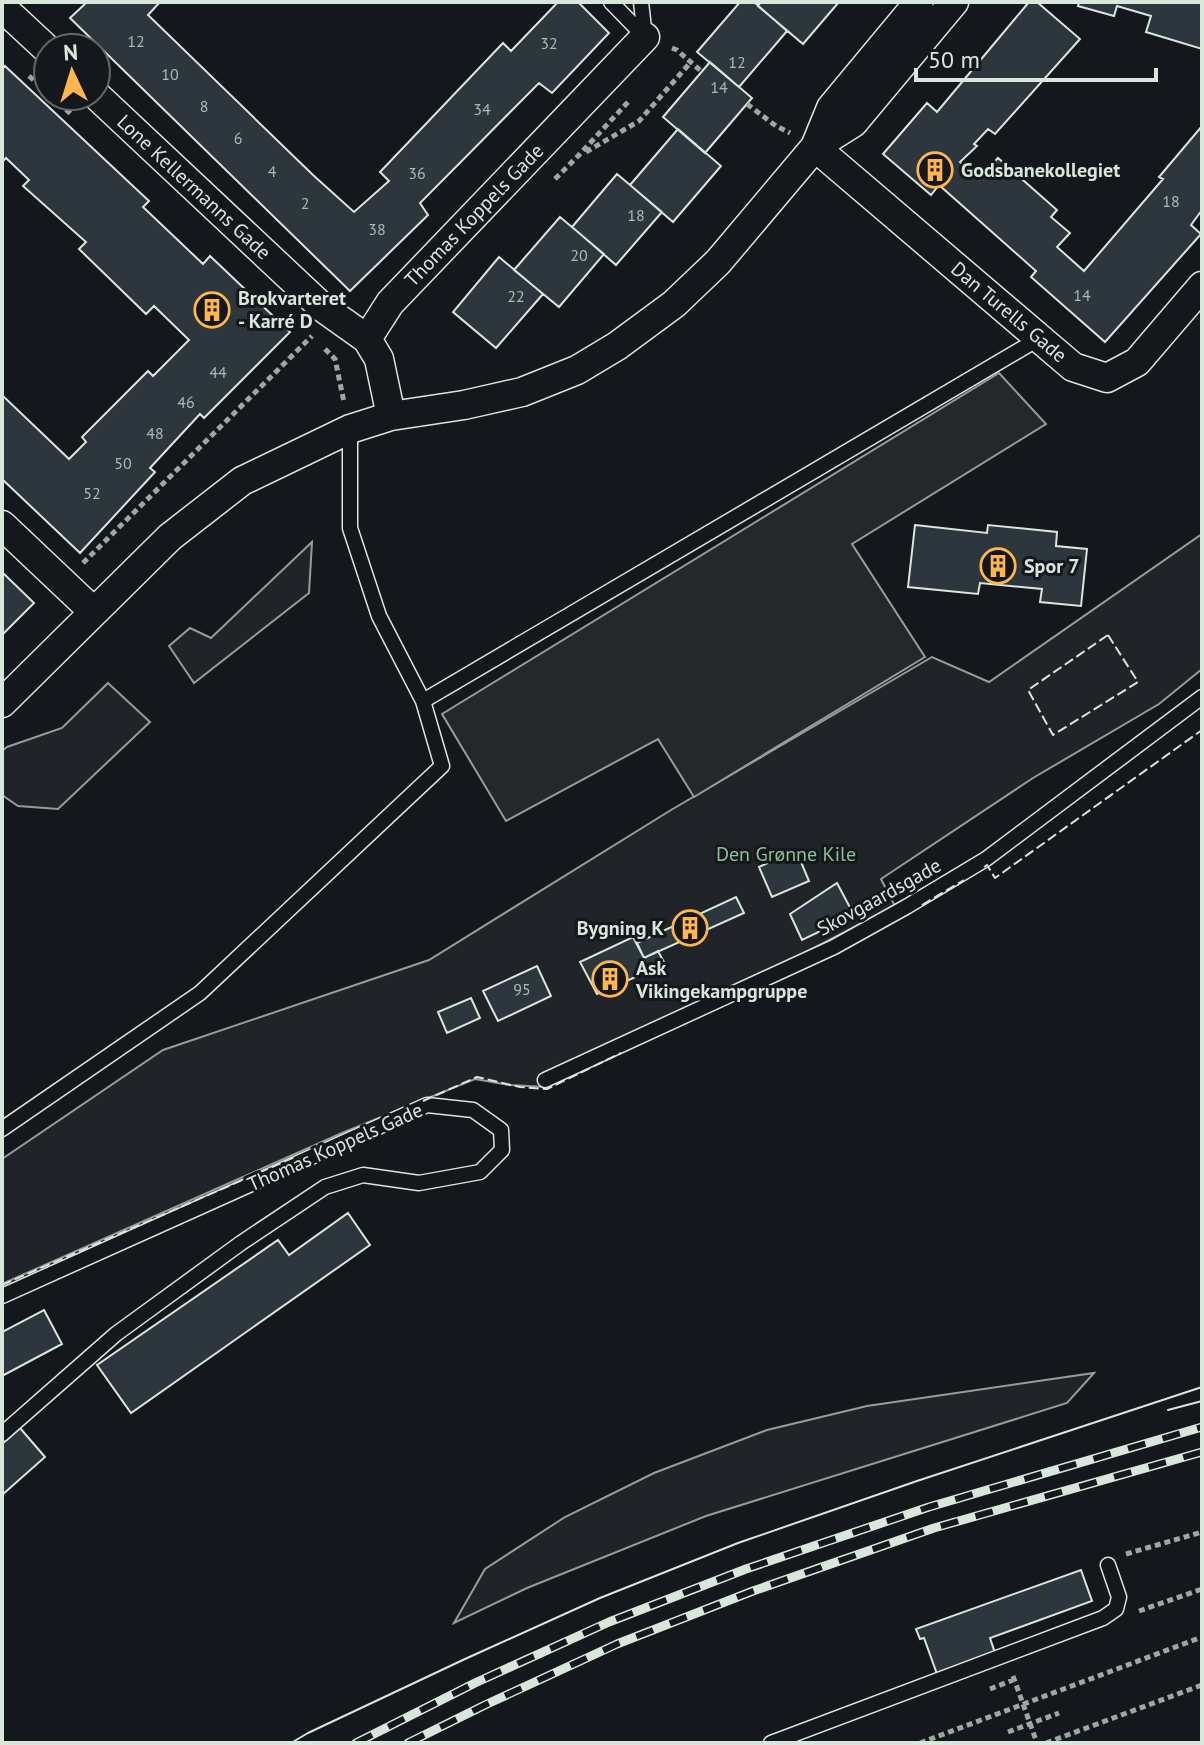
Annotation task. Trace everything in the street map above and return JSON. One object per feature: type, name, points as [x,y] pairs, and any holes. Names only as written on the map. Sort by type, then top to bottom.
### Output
[{"type":"street","points":[[815,147],[831,108],[919,2]]},
{"type":"street","points":[[2,703],[170,537],[242,481],[350,429],[391,416],[522,392],[577,370],[617,346],[674,304],[718,262],[815,147],[853,123],[954,2]]},
{"type":"street","points":[[8,9],[32,34]]},
{"type":"street","name":"Thomas Koppels Gade","points":[[367,339],[390,303],[645,37]]},
{"type":"street","name":"Lone Kellermanns Gade","points":[[112,110],[322,307],[367,339]]},
{"type":"street","name":"Dan Turells Gade","points":[[815,147],[1073,367],[1107,378],[1137,362],[1202,286]]},
{"type":"street","points":[[367,339],[379,359],[391,416]]},
{"type":"street","points":[[2,525],[94,612]]},
{"type":"lane","points":[[611,2],[645,37]]},
{"type":"lane","points":[[641,2],[645,37]]},
{"type":"lane","points":[[423,701],[1040,338]]},
{"type":"lane","points":[[2,1129],[200,993],[442,766],[423,701],[379,616],[350,528],[350,429]]},
{"type":"lane","name":"Skovgaardsgade","points":[[545,1080],[834,947],[906,907],[986,859],[1202,697]]},
{"type":"lane","name":"Thomas Koppels Gade","points":[[2,1296],[427,1105],[473,1110],[501,1130],[502,1150],[480,1172],[419,1183],[363,1175],[325,1187],[241,1243],[116,1334],[2,1434]]},
{"type":"lane","points":[[771,1743],[1103,1618],[1116,1609],[1119,1597],[1108,1565]]},
{"type":"path","points":[[677,50],[702,72]]},
{"type":"path","points":[[578,156],[639,121],[690,63]]},
{"type":"path","points":[[747,104],[776,126],[815,147]]},
{"type":"path","points":[[80,566],[312,336]]},
{"type":"path","points":[[1108,1565],[1125,1554],[1202,1532]]},
{"type":"path","points":[[1103,1618],[1148,1609],[1202,1589]]},
{"type":"path","points":[[920,1743],[1202,1637]]},
{"type":"path","points":[[1005,1655],[1037,1743]]},
{"type":"path","points":[[990,1689],[1014,1679]]},
{"type":"path","points":[[1046,1743],[1202,1685]]},
{"type":"path","points":[[1008,1732],[1059,1713]]},
{"type":"green space","name":"Den Grønne Kile","points":[[1202,534],[1202,669],[1159,704],[1033,778],[881,879],[895,906],[546,1087],[475,1079],[342,1133],[2,1284],[2,1159],[163,1050],[429,960],[671,810],[932,657],[989,682]]},
{"type":"green space","points":[[312,542],[309,593],[194,683],[169,646],[190,628],[211,638]]},
{"type":"green space","points":[[108,683],[150,722],[58,809],[18,806],[2,795],[2,751],[62,728]]},
{"type":"green space","points":[[1094,1373],[1067,1403],[706,1516],[527,1588],[454,1623],[485,1569],[565,1517],[654,1473],[767,1430],[867,1406]]},
{"type":"shaded area","points":[[999,373],[1046,424],[852,544],[925,657],[694,797],[658,739],[506,821],[442,714]]},
{"type":"building","points":[[87,2],[160,2],[148,15],[354,212],[389,181],[380,172],[503,43],[511,51],[558,2],[578,2],[609,33],[552,93],[539,83],[420,203],[428,215],[350,291],[112,59],[112,32],[84,32],[70,18]]},
{"type":"building","points":[[740,2],[754,2],[787,31],[739,87],[697,52]]},
{"type":"building","points":[[761,2],[839,2],[803,44],[758,6]]},
{"type":"building","name":"Godsbanekollegiet","points":[[1029,2],[1037,2],[1080,39],[995,134],[988,129],[974,144],[977,146],[960,162],[979,179],[998,158],[1057,210],[1051,217],[1070,233],[1057,247],[1084,271],[1163,179],[1159,177],[1202,126],[1202,210],[1191,225],[1201,234],[1105,342],[1031,277],[1036,271],[939,185],[931,195],[883,154],[927,103],[937,112]]},
{"type":"building","points":[[1079,2],[1202,2],[1202,49],[1146,32],[1151,16],[1117,6],[1114,16],[1078,6]]},
{"type":"building","points":[[710,62],[752,98],[705,153],[663,117]]},
{"type":"building","name":"Brokvarteret - Karré D","points":[[5,66],[32,91],[32,112],[54,112],[149,201],[143,207],[203,264],[210,256],[290,332],[204,418],[200,414],[150,468],[155,472],[80,553],[2,479],[2,395],[69,459],[86,442],[82,437],[148,371],[153,376],[189,340],[154,306],[146,314],[79,249],[86,242],[23,186],[29,180],[6,158],[2,162],[2,69]]},
{"type":"building","points":[[678,129],[721,166],[673,222],[630,185]]},
{"type":"building","points":[[617,174],[662,212],[616,265],[572,227]]},
{"type":"building","points":[[560,217],[604,254],[559,307],[514,270]]},
{"type":"building","points":[[499,257],[543,294],[496,348],[453,312]]},
{"type":"building","name":"Spor 7","points":[[915,525],[987,533],[988,525],[1057,532],[1056,546],[1087,549],[1081,606],[1040,602],[1042,589],[980,583],[978,594],[908,587]]},
{"type":"building","points":[[2,572],[34,603],[2,635]]},
{"type":"building","points":[[796,850],[809,881],[772,897],[759,867]]},
{"type":"building","points":[[837,883],[854,915],[802,940],[790,914]]},
{"type":"building","name":"Bygning K","points":[[736,897],[744,913],[644,958],[637,943]]},
{"type":"building","name":"Ask Vikingekampgruppe","points":[[633,937],[644,958],[658,951],[665,964],[597,994],[580,962]]},
{"type":"building","points":[[537,966],[551,996],[498,1021],[483,991]]},
{"type":"building","points":[[471,998],[480,1018],[447,1033],[438,1012]]},
{"type":"building","points":[[348,1213],[370,1245],[131,1413],[97,1365],[278,1240],[289,1255]]},
{"type":"building","points":[[44,1310],[62,1344],[2,1376],[2,1332]]},
{"type":"building","points":[[20,1428],[45,1457],[2,1495],[2,1444]]},
{"type":"building","points":[[1081,1570],[1092,1601],[990,1638],[995,1653],[937,1674],[924,1638],[920,1639],[916,1629]]},
{"type":"tram line","points":[[291,1743],[600,1598],[738,1543],[1202,1387]]},
{"type":"tram line","points":[[1168,1410],[1202,1401]]},
{"type":"railway","points":[[356,1743],[475,1683],[609,1622],[746,1569],[929,1507],[1202,1427]]},
{"type":"railway","points":[[408,1743],[617,1644],[753,1591],[934,1528],[1202,1452]]},
{"type":"fence","points":[[1108,635],[1138,682],[1053,735],[1028,690],[1108,635]]},
{"type":"fence","points":[[984,867],[987,865],[995,878],[1202,730]]},
{"type":"fence","points":[[922,905],[964,880]]},
{"type":"fence","points":[[423,1101],[477,1077],[520,1087],[547,1089],[621,1053]]},
{"type":"fence","points":[[2,1285],[295,1157]]},
{"type":"place","name":"Godsbanekollegiet","points":[[935,170]]},
{"type":"place","name":"Brokvarteret - Karré D","points":[[212,310]]},
{"type":"place","name":"Spor 7","points":[[998,566]]},
{"type":"place","name":"Bygning K","points":[[690,928]]},
{"type":"place","name":"Ask Vikingekampgruppe","points":[[610,979]]}]
